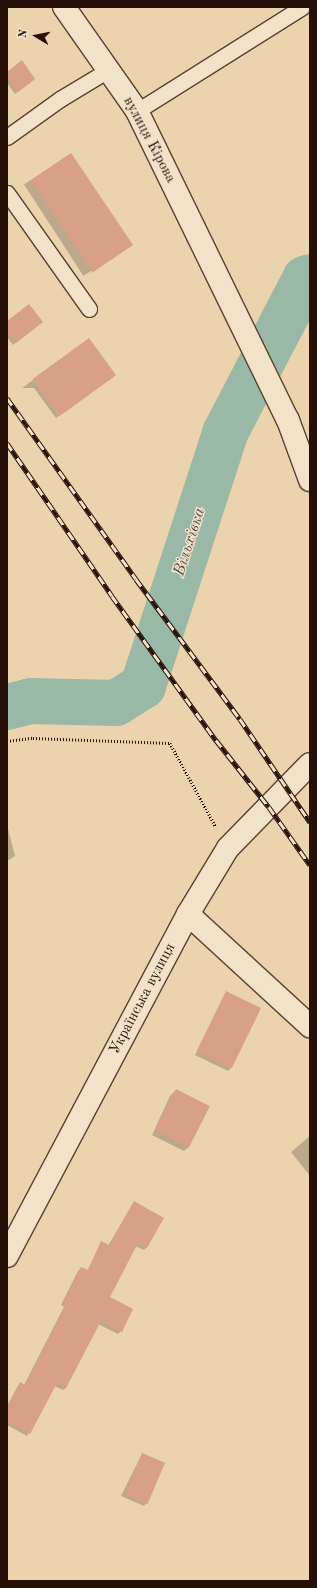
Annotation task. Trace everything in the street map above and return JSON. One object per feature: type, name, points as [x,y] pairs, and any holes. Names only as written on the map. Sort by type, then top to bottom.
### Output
[{"type":"street","name":"вулиця Кірова","points":[[64,7],[137,111],[288,420],[310,480]]},
{"type":"street","name":"Українська вулиця","points":[[7,1256],[188,914],[228,848],[310,764]]},
{"type":"street","points":[[188,914],[310,1026]]},
{"type":"lane","points":[[137,111],[302,7]]},
{"type":"lane","points":[[7,136],[60,99],[108,70]]},
{"type":"lane","points":[[7,194],[89,309]]},
{"type":"path","points":[[7,741],[33,738],[170,743],[220,833]]},
{"type":"shaded area","points":[[78,686],[101,688],[96,711],[57,708],[7,721],[7,693]]},
{"type":"building","points":[[22,60],[35,79],[18,92],[7,77],[7,72]]},
{"type":"building","points":[[71,153],[133,245],[92,272],[30,180]]},
{"type":"building","points":[[29,304],[43,322],[16,343],[7,331],[7,321]]},
{"type":"building","points":[[89,338],[116,375],[59,416],[32,379]]},
{"type":"building","points":[[226,991],[261,1008],[232,1068],[197,1051]]},
{"type":"building","points":[[176,1089],[210,1106],[189,1147],[155,1130]]},
{"type":"building","points":[[134,1201],[164,1218],[147,1248],[138,1243],[110,1297],[133,1309],[122,1332],[101,1321],[66,1388],[57,1383],[30,1434],[7,1421],[7,1407],[20,1382],[25,1385],[66,1304],[63,1302],[81,1267],[88,1270],[101,1241],[109,1245]]},
{"type":"building","points":[[142,1453],[165,1463],[147,1504],[124,1494]]},
{"type":"waterway","name":"Вільхівка","points":[[7,707],[31,701],[116,703],[143,686],[225,433],[305,279],[310,277]]},
{"type":"railway","points":[[7,398],[136,579],[240,719],[310,822]]},
{"type":"railway","points":[[7,443],[112,596],[216,740],[269,807],[310,865]]}]
